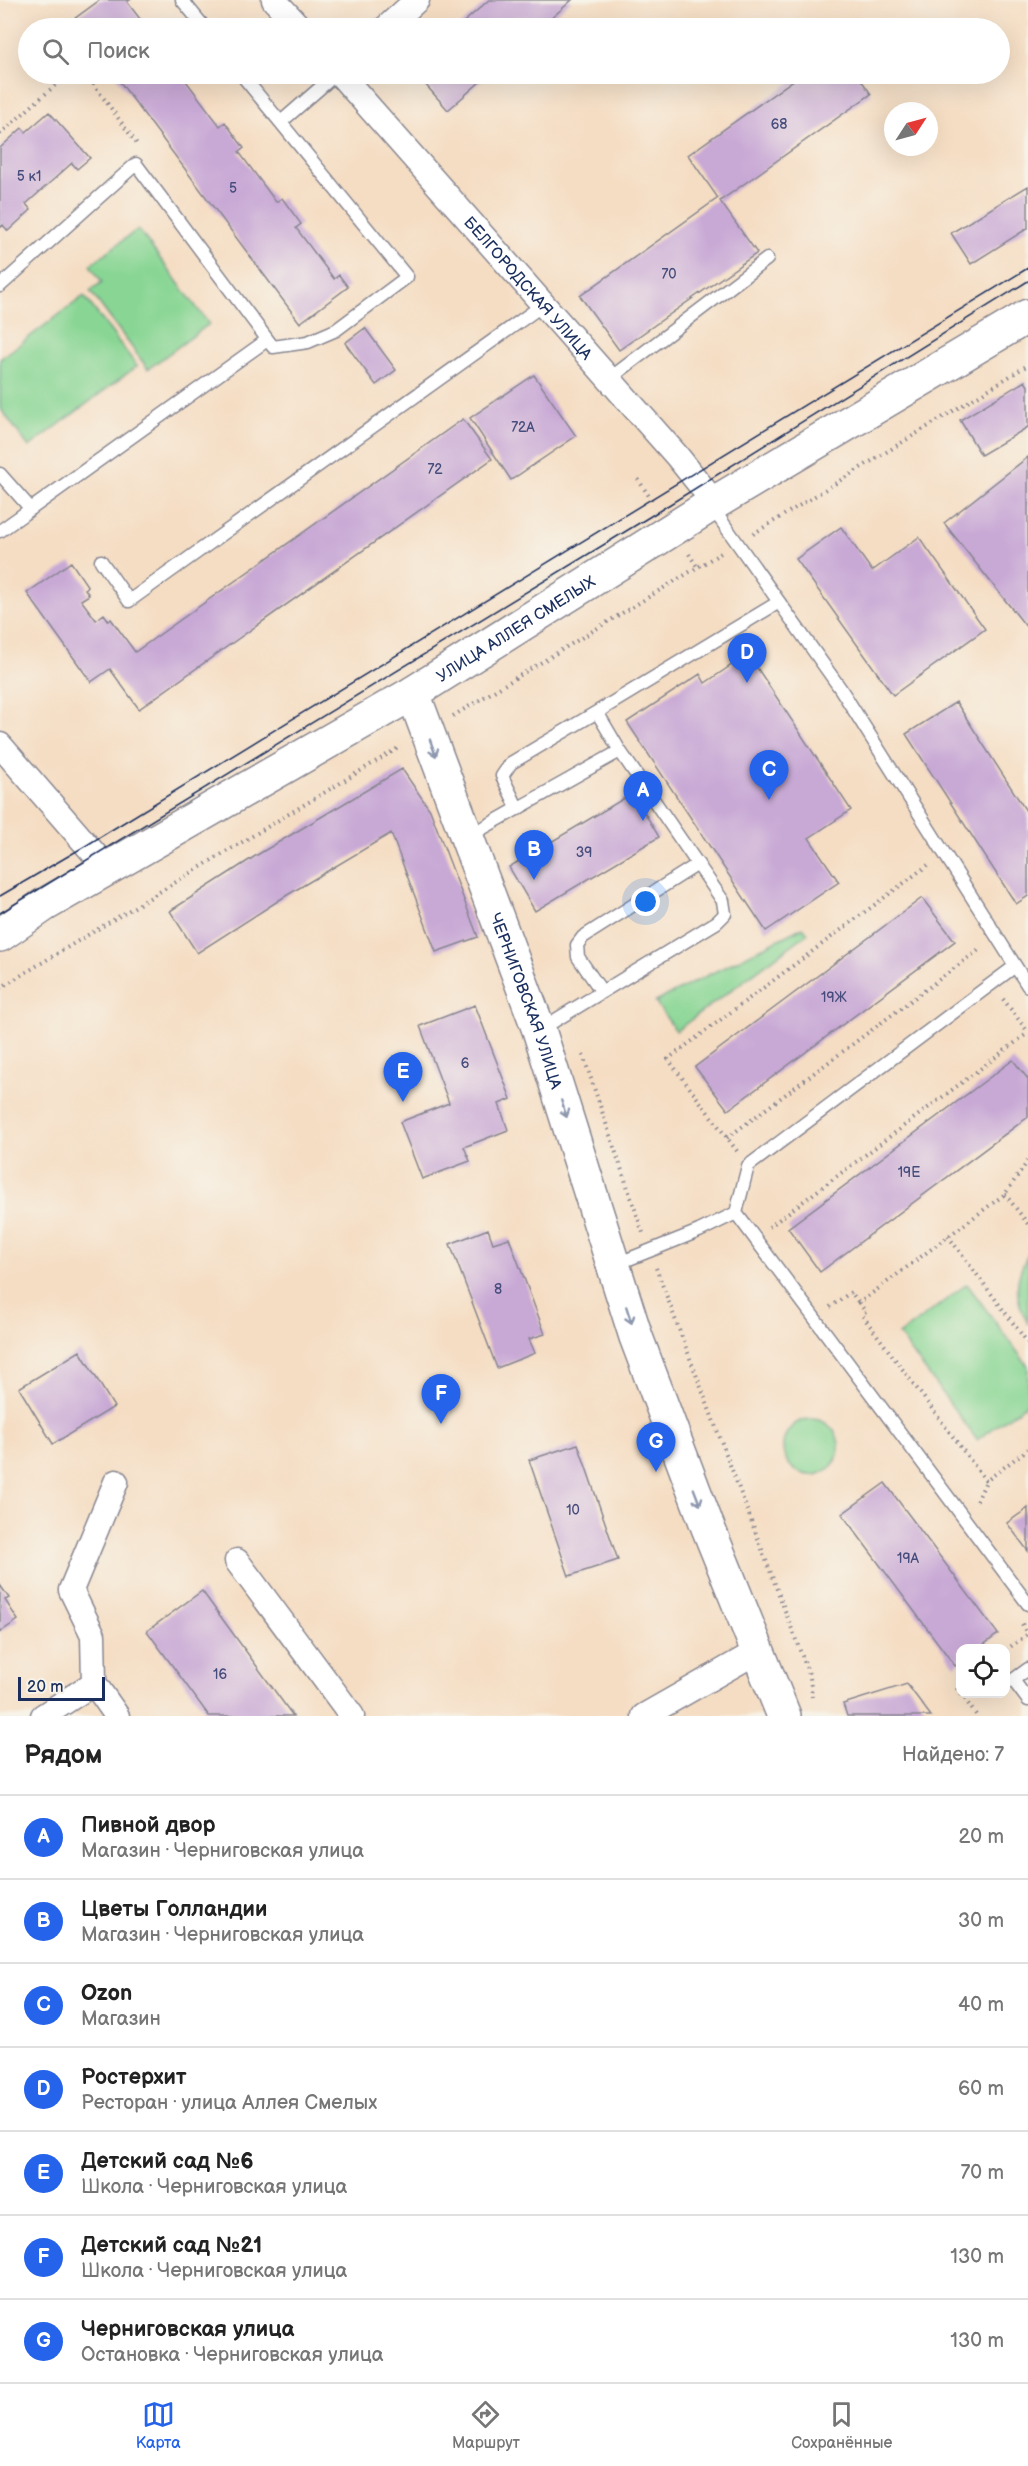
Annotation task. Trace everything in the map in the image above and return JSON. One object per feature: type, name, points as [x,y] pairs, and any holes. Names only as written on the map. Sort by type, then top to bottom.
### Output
[{"type":"main road","name":"УЛИЦА АЛЛЕЯ СМЕЛЫХ","points":[[0,935],[44,905],[412,693],[711,505],[1028,315]]},
{"type":"main road","name":"ЧЕРНИГОВСКАЯ УЛИЦА","points":[[412,693],[539,1030],[636,1337],[707,1525],[758,1651],[798,1712]]},
{"type":"street","points":[[274,0],[291,18]]},
{"type":"street","points":[[397,18],[417,0]]},
{"type":"street","name":"БЕЛГОРОДСКАЯ УЛИЦА","points":[[347,84],[544,304],[701,485],[709,496],[711,505]]},
{"type":"street","points":[[0,745],[97,856],[106,871]]},
{"type":"street","points":[[116,1482],[71,1590],[93,1635],[94,1683],[117,1716]]},
{"type":"street","points":[[237,1561],[352,1716]]},
{"type":"street","points":[[644,1716],[682,1706],[758,1651]]},
{"type":"street","points":[[43,1716],[94,1683]]},
{"type":"lane","points":[[182,0],[197,18]]},
{"type":"lane","points":[[0,286],[136,164],[273,348],[308,342],[336,330],[407,277],[249,84]]},
{"type":"lane","points":[[281,122],[326,84]]},
{"type":"lane","points":[[609,379],[767,259]]},
{"type":"lane","points":[[101,561],[129,600],[544,304]]},
{"type":"lane","points":[[0,531],[267,340]]},
{"type":"lane","points":[[0,474],[31,509]]},
{"type":"lane","points":[[711,505],[840,688],[1028,986]]},
{"type":"lane","points":[[518,809],[502,776],[511,763],[779,602]]},
{"type":"lane","points":[[539,1030],[717,922],[725,914],[723,901],[620,751],[597,712]]},
{"type":"lane","points":[[465,838],[620,751]]},
{"type":"lane","points":[[602,992],[578,957],[577,945],[583,937],[698,864]]},
{"type":"lane","points":[[613,1265],[699,1231],[736,1213],[748,1166],[1014,967]]},
{"type":"lane","points":[[736,1213],[1028,1604]]},
{"type":"lane","points":[[1028,1669],[1013,1680],[1028,1700]]},
{"type":"path","points":[[0,134],[57,84]]},
{"type":"path","points":[[93,84],[139,146],[136,164]]},
{"type":"path","points":[[0,988],[738,543],[1028,365]]},
{"type":"path","points":[[748,1166],[668,1059],[945,852]]},
{"type":"path","points":[[727,1138],[980,949]]},
{"type":"path","points":[[754,1238],[1028,1032],[991,985]]},
{"type":"path","points":[[568,1013],[650,1251],[810,1677],[798,1712]]},
{"type":"path","points":[[859,1303],[1005,1194],[1028,1161]]},
{"type":"path","points":[[1005,1194],[1028,1224]]},
{"type":"path","points":[[948,1236],[1028,1343]]},
{"type":"path","points":[[829,1308],[851,1292],[866,1312],[862,1315],[986,1481]]},
{"type":"path","points":[[975,1507],[986,1481],[1028,1449]]},
{"type":"path","points":[[1010,1647],[1028,1634]]},
{"type":"path","points":[[964,1698],[977,1716]]},
{"type":"green space","points":[[138,229],[209,324],[148,369],[90,291],[102,282],[90,265]]},
{"type":"green space","points":[[84,296],[137,366],[29,447],[0,408],[0,359]]},
{"type":"green space","points":[[803,927],[808,933],[676,1031],[655,1002]]},
{"type":"green space","points":[[1028,1255],[1028,1323],[1020,1306],[1018,1281]]},
{"type":"green space","points":[[967,1284],[1028,1366],[1028,1403],[977,1440],[899,1335]]},
{"type":"green space","points":[[811,1419],[822,1421],[831,1427],[837,1436],[839,1447],[837,1458],[831,1467],[822,1473],[811,1475],[800,1473],[791,1467],[785,1458],[783,1447],[785,1436],[791,1427],[800,1421]]},
{"type":"building","points":[[100,0],[130,0],[127,2],[139,18],[75,18]]},
{"type":"building","points":[[489,0],[572,0],[551,18],[468,18]]},
{"type":"building","points":[[121,84],[188,84],[220,126],[225,122],[244,148],[239,152],[276,202],[282,198],[301,224],[296,228],[334,279],[339,275],[348,287],[300,323]]},
{"type":"building","points":[[425,84],[478,84],[448,110]]},
{"type":"building","points":[[788,84],[864,84],[871,94],[720,201],[757,253],[619,350],[580,296],[718,198],[688,155]]},
{"type":"building","points":[[49,112],[90,158],[77,169],[72,163],[26,204],[31,210],[8,231],[3,225],[0,228],[0,148],[22,128],[26,132]]},
{"type":"building","points":[[1028,186],[1028,228],[971,264],[951,233]]},
{"type":"building","points":[[365,328],[396,370],[376,385],[345,343]]},
{"type":"building","points":[[534,375],[576,436],[511,480],[470,418]]},
{"type":"building","points":[[1025,381],[1028,386],[1028,427],[981,455],[960,420]]},
{"type":"building","points":[[463,419],[492,459],[139,709],[110,669],[91,682],[27,593],[71,562],[88,587],[85,589],[89,595],[81,600],[96,620],[104,614],[109,621],[111,619],[135,652]]},
{"type":"building","points":[[1028,457],[1028,629],[944,523]]},
{"type":"building","points":[[841,527],[872,571],[919,537],[985,629],[893,695],[796,559]]},
{"type":"building","points":[[748,654],[851,810],[809,838],[839,882],[766,931],[627,722],[700,674],[705,683]]},
{"type":"building","points":[[956,702],[1028,814],[1028,896],[1016,904],[906,734]]},
{"type":"building","points":[[402,769],[430,810],[478,937],[436,952],[391,833],[284,897],[197,953],[170,911],[257,855]]},
{"type":"building","points":[[633,793],[659,837],[535,911],[509,867]]},
{"type":"building","points":[[922,898],[955,941],[728,1110],[695,1067]]},
{"type":"building","points":[[475,1005],[511,1099],[499,1104],[508,1130],[464,1147],[470,1161],[422,1179],[400,1122],[449,1103],[420,1026]]},
{"type":"building","points":[[1013,1060],[1028,1079],[1028,1117],[820,1272],[788,1228]]},
{"type":"building","points":[[488,1229],[493,1243],[509,1238],[545,1334],[529,1339],[535,1353],[497,1368],[450,1244]]},
{"type":"building","points":[[80,1351],[114,1407],[53,1444],[19,1388]]},
{"type":"building","points":[[578,1444],[618,1560],[569,1576],[529,1460]]},
{"type":"building","points":[[885,1483],[998,1634],[984,1644],[956,1644],[955,1666],[842,1514]]},
{"type":"building","points":[[1028,1508],[1028,1551],[1007,1523]]},
{"type":"building","points":[[0,1585],[9,1598],[5,1600],[18,1620],[0,1632]]},
{"type":"building","points":[[202,1591],[293,1716],[209,1716],[147,1631]]},
{"type":"building","points":[[907,1684],[931,1716],[847,1716],[843,1704]]},
{"type":"tram line","points":[[0,896],[87,845],[1028,268]]},
{"type":"tram line","points":[[0,913],[659,511],[1028,281]]},
{"type":"place","name":"Ростерхит","points":[[747,683]]},
{"type":"place","name":"Ozon","points":[[769,800]]},
{"type":"place","name":"Пивной двор","points":[[643,821]]},
{"type":"place","name":"Цветы Голландии","points":[[534,880]]},
{"type":"place","name":"Детский сад №6","points":[[403,1102]]},
{"type":"place","name":"Детский сад №21","points":[[441,1424]]},
{"type":"place","name":"Черниговская улица","points":[[656,1472]]}]
